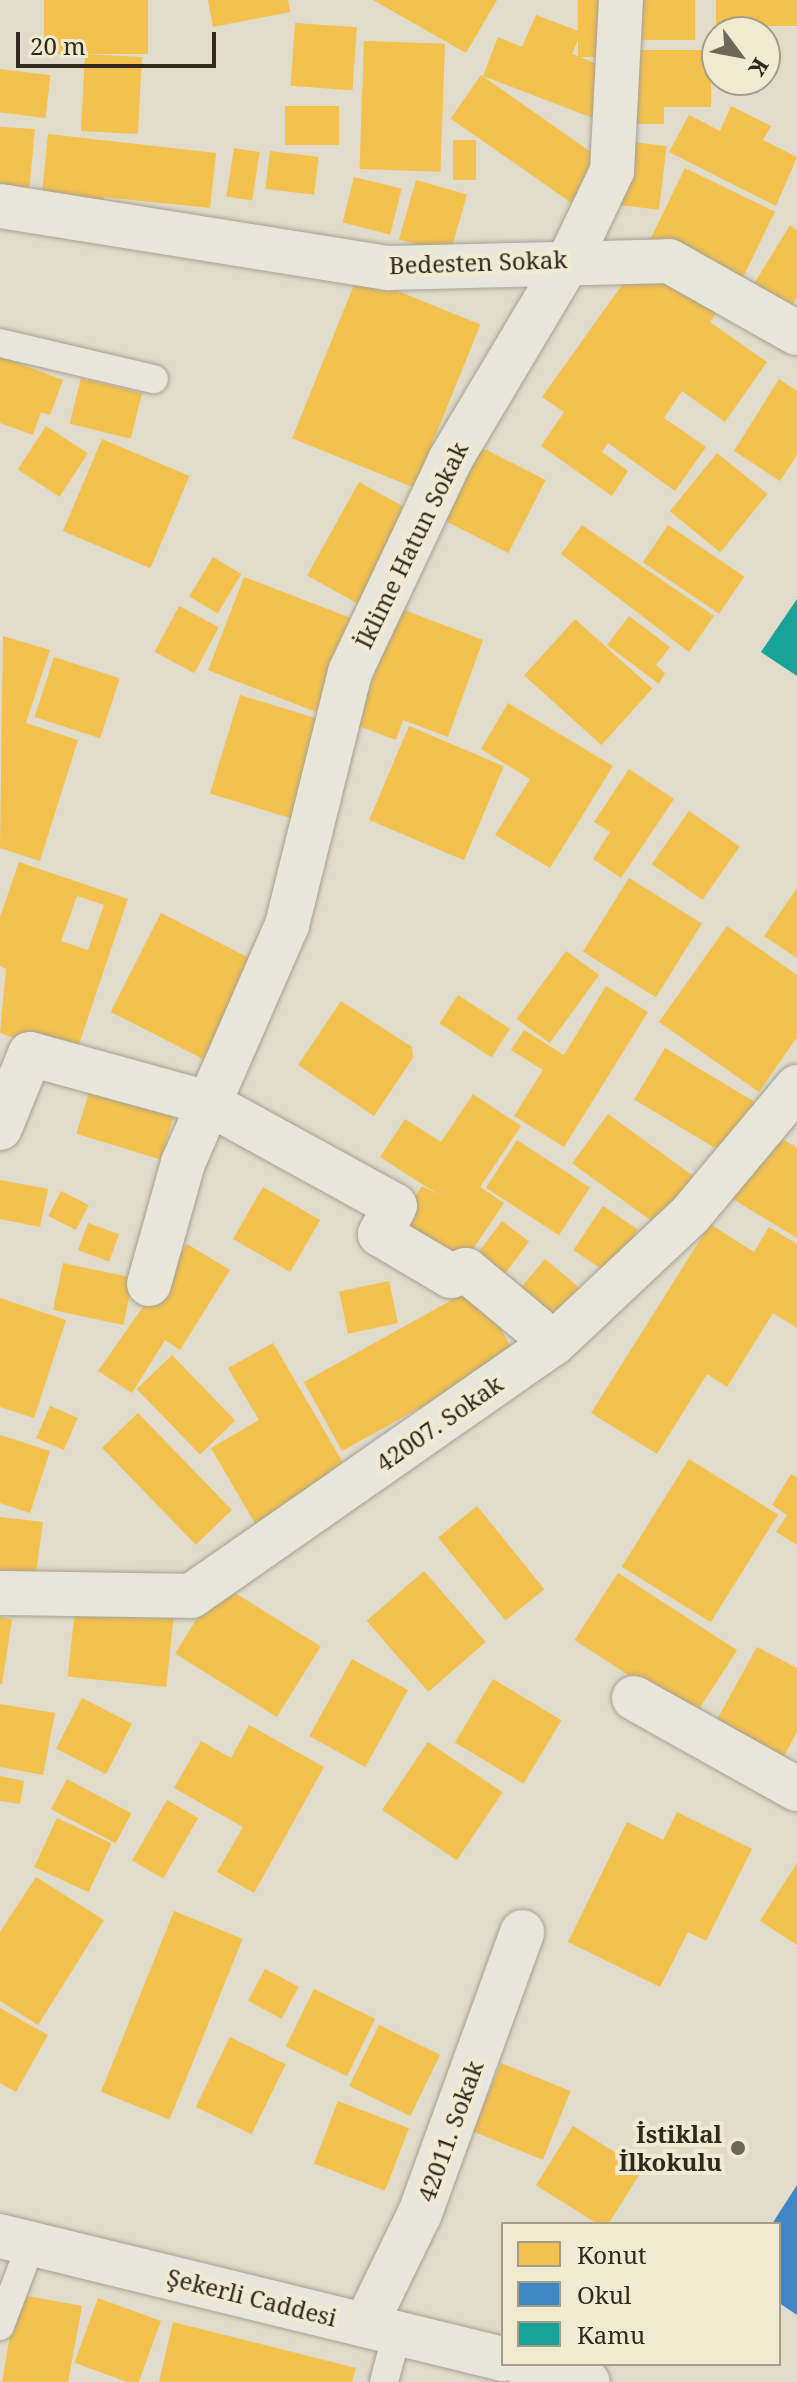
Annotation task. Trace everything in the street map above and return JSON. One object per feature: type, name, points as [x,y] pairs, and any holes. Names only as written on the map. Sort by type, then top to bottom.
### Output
[{"type":"street","name":"İklime Hatun Sokak","points":[[149,1284],[208,1103],[287,925],[350,672],[450,460],[570,259],[612,171],[621,0]]},
{"type":"street","name":"Bedesten Sokak","points":[[0,206],[389,268],[570,259],[669,261],[797,333]]},
{"type":"street","points":[[2,1111],[30,1054],[208,1103],[395,1206],[380,1234],[451,1276],[466,1270],[554,1343]]},
{"type":"street","name":"42007. Sokak","points":[[0,1593],[191,1596],[554,1343],[690,1215],[797,1087]]},
{"type":"street","points":[[634,1698],[797,1789]]},
{"type":"street","name":"42011. Sokak","points":[[382,2327],[522,1932]]},
{"type":"street","name":"Şekerli Caddesi","points":[[15,2240],[501,2358]]},
{"type":"street","points":[[530,2366],[588,2382]]},
{"type":"lane","points":[[0,343],[154,379]]},
{"type":"lane","points":[[0,2326],[15,2240]]},
{"type":"lane","points":[[382,2327],[384,2382]]},
{"type":"building: Konut","points":[[44,0],[148,0],[148,54],[44,54]]},
{"type":"building: Konut","points":[[208,0],[288,0],[290,12],[213,27]]},
{"type":"building: Konut","points":[[373,0],[497,0],[466,53]]},
{"type":"building: Konut","points":[[578,0],[608,0],[608,57],[578,57]]},
{"type":"building: Konut","points":[[635,0],[695,0],[695,40],[635,40]]},
{"type":"building: Konut","points":[[716,0],[797,0],[797,26],[781,26],[781,16],[716,16]]},
{"type":"building: Konut","points":[[536,15],[581,32],[572,54],[618,72],[598,120],[483,76],[498,37],[522,47]]},
{"type":"building: Konut","points":[[295,23],[357,27],[352,90],[291,86]]},
{"type":"building: Konut","points":[[364,41],[445,44],[440,172],[360,169]]},
{"type":"building: Konut","points":[[631,50],[701,50],[701,96],[711,96],[711,107],[664,107],[664,124],[632,124]]},
{"type":"building: Konut","points":[[85,54],[142,57],[138,134],[81,131]]},
{"type":"building: Konut","points":[[0,69],[51,75],[45,118],[0,112]]},
{"type":"building: Konut","points":[[481,75],[606,162],[575,206],[451,118]]},
{"type":"building: Konut","points":[[285,106],[339,106],[339,145],[285,145]]},
{"type":"building: Konut","points":[[731,106],[771,126],[763,140],[797,157],[776,206],[669,152],[689,115],[720,131]]},
{"type":"building: Konut","points":[[0,127],[35,129],[29,191],[0,189]]},
{"type":"building: Konut","points":[[48,134],[216,153],[210,208],[104,197],[103,210],[41,204]]},
{"type":"building: Konut","points":[[453,140],[476,140],[476,180],[453,180]]},
{"type":"building: Konut","points":[[624,141],[667,146],[659,210],[616,205]]},
{"type":"building: Konut","points":[[234,148],[260,152],[252,200],[226,196]]},
{"type":"building: Konut","points":[[270,151],[319,157],[314,195],[265,189]]},
{"type":"building: Konut","points":[[685,168],[775,212],[738,288],[648,244]]},
{"type":"building: Konut","points":[[354,177],[402,189],[390,234],[343,223]]},
{"type":"building: Konut","points":[[416,180],[467,195],[450,254],[399,240]]},
{"type":"building: Konut","points":[[790,225],[797,230],[797,297],[783,319],[746,297]]},
{"type":"building: Konut","points":[[663,266],[720,307],[710,322],[767,362],[725,422],[682,391],[664,418],[706,447],[675,491],[608,443],[602,452],[628,471],[612,496],[541,446],[564,412],[542,397],[634,268]]},
{"type":"building: Konut","points":[[358,275],[480,324],[414,488],[292,438]]},
{"type":"building: Konut","points":[[0,356],[63,380],[50,415],[41,412],[33,435],[0,423]]},
{"type":"building: Konut","points":[[81,378],[142,393],[131,439],[70,424]]},
{"type":"building: Konut","points":[[779,379],[797,391],[797,455],[780,481],[734,451]]},
{"type":"building: Konut","points":[[46,426],[88,453],[60,497],[18,470]]},
{"type":"building: Konut","points":[[102,439],[189,476],[150,568],[63,531]]},
{"type":"building: Konut","points":[[469,441],[546,480],[508,553],[432,514]]},
{"type":"building: Konut","points":[[717,453],[768,494],[720,552],[670,511]]},
{"type":"building: Konut","points":[[359,482],[416,514],[364,607],[307,576]]},
{"type":"building: Konut","points":[[582,525],[714,616],[689,652],[561,554]]},
{"type":"building: Konut","points":[[668,525],[744,576],[719,614],[643,562]]},
{"type":"building: Konut","points":[[213,557],[241,574],[218,613],[189,596]]},
{"type":"building: Konut","points":[[244,577],[352,619],[316,712],[208,670]]},
{"type":"building: Konut","points":[[179,606],[219,627],[194,673],[155,652]]},
{"type":"building: Konut","points":[[399,608],[483,640],[448,737],[403,720],[396,740],[356,725]]},
{"type":"building: Konut","points":[[629,616],[670,647],[656,665],[665,673],[659,684],[607,645]]},
{"type":"building: Konut","points":[[575,619],[652,689],[601,745],[524,675]]},
{"type":"building: Konut","points":[[3,636],[50,650],[26,723],[78,740],[40,861],[0,848]]},
{"type":"building: Konut","points":[[54,657],[120,678],[100,738],[35,717]]},
{"type":"building: Konut","points":[[240,695],[323,720],[293,819],[210,793]]},
{"type":"building: Konut","points":[[508,703],[613,766],[550,868],[495,835],[530,779],[481,749]]},
{"type":"building: Konut","points":[[409,726],[504,766],[464,860],[369,820]]},
{"type":"building: Konut","points":[[629,769],[674,799],[621,878],[593,859],[610,832],[594,822]]},
{"type":"building: Konut","points":[[689,811],[740,847],[703,900],[652,864]]},
{"type":"building: Konut","points":[[19,862],[128,899],[74,1059],[0,1033],[6,969],[0,966],[0,917]],"holes":[[[77,896],[104,905],[88,950],[61,941]]]},
{"type":"building: Konut","points":[[629,878],[702,924],[656,997],[583,952]]},
{"type":"building: Konut","points":[[797,888],[797,958],[764,936]]},
{"type":"building: Konut","points":[[161,913],[263,965],[213,1064],[111,1012]]},
{"type":"building: Konut","points":[[727,926],[797,975],[797,1037],[759,1092],[659,1022]]},
{"type":"building: Konut","points":[[566,951],[599,975],[550,1043],[517,1019]]},
{"type":"building: Konut","points":[[606,986],[648,1012],[564,1147],[514,1116],[543,1070],[511,1050],[524,1030],[564,1055]]},
{"type":"building: Konut","points":[[458,995],[510,1029],[491,1057],[439,1024]]},
{"type":"building: Konut","points":[[341,1001],[412,1047],[413,1058],[374,1116],[298,1065]]},
{"type":"building: Konut","points":[[665,1048],[760,1105],[729,1157],[634,1099]]},
{"type":"building: Konut","points":[[91,1086],[175,1112],[161,1160],[76,1134]]},
{"type":"building: Konut","points":[[473,1094],[521,1126],[480,1187],[504,1203],[457,1273],[393,1231],[422,1186],[439,1195],[380,1157],[405,1119],[441,1142]]},
{"type":"building: Konut","points":[[608,1114],[697,1179],[661,1228],[572,1163]]},
{"type":"building: Konut","points":[[761,1126],[797,1148],[797,1238],[713,1187]]},
{"type":"building: Konut","points":[[517,1140],[590,1187],[559,1235],[486,1188]]},
{"type":"building: Konut","points":[[0,1180],[48,1189],[40,1227],[0,1219]]},
{"type":"building: Konut","points":[[263,1187],[320,1220],[290,1272],[233,1239]]},
{"type":"building: Konut","points":[[61,1191],[89,1205],[76,1230],[48,1216]]},
{"type":"building: Konut","points":[[603,1206],[638,1229],[608,1273],[573,1250]]},
{"type":"building: Konut","points":[[502,1221],[529,1241],[500,1281],[473,1260]]},
{"type":"building: Konut","points":[[88,1223],[119,1234],[109,1262],[78,1250]]},
{"type":"building: Konut","points":[[710,1224],[754,1252],[769,1227],[797,1244],[797,1328],[773,1313],[727,1387],[707,1374],[657,1454],[591,1413]]},
{"type":"building: Konut","points":[[187,1244],[230,1270],[180,1350],[165,1340],[132,1393],[98,1371]]},
{"type":"building: Konut","points":[[545,1259],[586,1294],[556,1330],[515,1295]]},
{"type":"building: Konut","points":[[63,1263],[133,1278],[123,1325],[53,1310]]},
{"type":"building: Konut","points":[[389,1281],[398,1323],[348,1334],[339,1292]]},
{"type":"building: Konut","points":[[477,1286],[515,1355],[342,1451],[304,1382]]},
{"type":"building: Konut","points":[[0,1298],[66,1320],[34,1418],[0,1407]]},
{"type":"building: Konut","points":[[273,1343],[352,1478],[260,1532],[211,1448],[259,1420],[228,1368]]},
{"type":"building: Konut","points":[[172,1355],[235,1420],[200,1454],[137,1389]]},
{"type":"building: Konut","points":[[50,1406],[78,1418],[64,1450],[36,1438]]},
{"type":"building: Konut","points":[[138,1413],[232,1510],[196,1545],[102,1448]]},
{"type":"building: Konut","points":[[0,1435],[50,1451],[30,1513],[0,1503]]},
{"type":"building: Konut","points":[[689,1459],[778,1515],[711,1622],[622,1567]]},
{"type":"building: Konut","points":[[791,1474],[797,1477],[797,1545],[776,1532],[787,1515],[772,1505]]},
{"type":"building: Konut","points":[[477,1506],[544,1589],[505,1621],[438,1537]]},
{"type":"building: Konut","points":[[0,1517],[43,1522],[34,1587],[0,1583]]},
{"type":"building: Konut","points":[[424,1571],[486,1642],[428,1692],[367,1621]]},
{"type":"building: Konut","points":[[618,1573],[737,1650],[694,1717],[574,1640]]},
{"type":"building: Konut","points":[[219,1583],[321,1647],[277,1717],[175,1653]]},
{"type":"building: Konut","points":[[75,1608],[173,1618],[166,1687],[68,1677]]},
{"type":"building: Konut","points":[[0,1617],[12,1619],[2,1684],[0,1684]]},
{"type":"building: Konut","points":[[757,1647],[797,1668],[797,1732],[777,1769],[710,1732]]},
{"type":"building: Konut","points":[[352,1659],[408,1690],[365,1767],[309,1736]]},
{"type":"building: Konut","points":[[493,1679],[562,1720],[523,1784],[455,1742]]},
{"type":"building: Konut","points":[[82,1698],[132,1723],[106,1774],[56,1749]]},
{"type":"building: Konut","points":[[0,1704],[55,1713],[43,1775],[0,1767]]},
{"type":"building: Konut","points":[[249,1725],[324,1767],[254,1893],[217,1872],[243,1827],[174,1788],[201,1741],[231,1758]]},
{"type":"building: Konut","points":[[428,1742],[503,1792],[457,1860],[382,1810]]},
{"type":"building: Konut","points":[[0,1776],[24,1781],[20,1804],[0,1801]]},
{"type":"building: Konut","points":[[67,1779],[131,1813],[115,1843],[51,1809]]},
{"type":"building: Konut","points":[[167,1800],[198,1818],[163,1879],[132,1861]]},
{"type":"building: Konut","points":[[677,1812],[752,1849],[706,1941],[688,1932],[660,1987],[568,1942],[627,1822],[663,1840]]},
{"type":"building: Konut","points":[[57,1818],[111,1843],[89,1892],[34,1867]]},
{"type":"building: Konut","points":[[797,1863],[797,1945],[760,1921]]},
{"type":"building: Konut","points":[[36,1877],[104,1920],[38,2025],[0,2001],[0,1932]]},
{"type":"building: Konut","points":[[174,1911],[243,1939],[170,2120],[101,2092]]},
{"type":"building: Konut","points":[[265,1969],[299,1987],[282,2019],[248,2001]]},
{"type":"building: Konut","points":[[314,1989],[375,2019],[347,2076],[286,2047]]},
{"type":"building: Konut","points":[[0,2008],[48,2035],[16,2092],[0,2083]]},
{"type":"building: Konut","points":[[379,2025],[440,2055],[410,2116],[349,2086]]},
{"type":"building: Konut","points":[[230,2037],[286,2064],[252,2134],[196,2107]]},
{"type":"building: Konut","points":[[501,2063],[571,2091],[543,2160],[473,2132]]},
{"type":"building: Konut","points":[[338,2101],[409,2128],[385,2191],[314,2164]]},
{"type":"building: Konut","points":[[573,2126],[643,2169],[610,2222],[595,2222],[536,2185]]},
{"type":"building: Konut","points":[[17,2294],[82,2306],[68,2382],[2,2382]]},
{"type":"building: Konut","points":[[98,2298],[161,2321],[139,2382],[127,2382],[74,2363]]},
{"type":"building: Konut","points":[[173,2322],[356,2368],[352,2382],[159,2382]]},
{"type":"building: Okul","points":[[797,2185],[797,2315],[781,2304],[781,2222],[773,2222]]},
{"type":"building: Kamu","points":[[797,599],[797,676],[761,652]]},
{"type":"place","name":"İstiklal İlkokulu","points":[[738,2148]]}]
